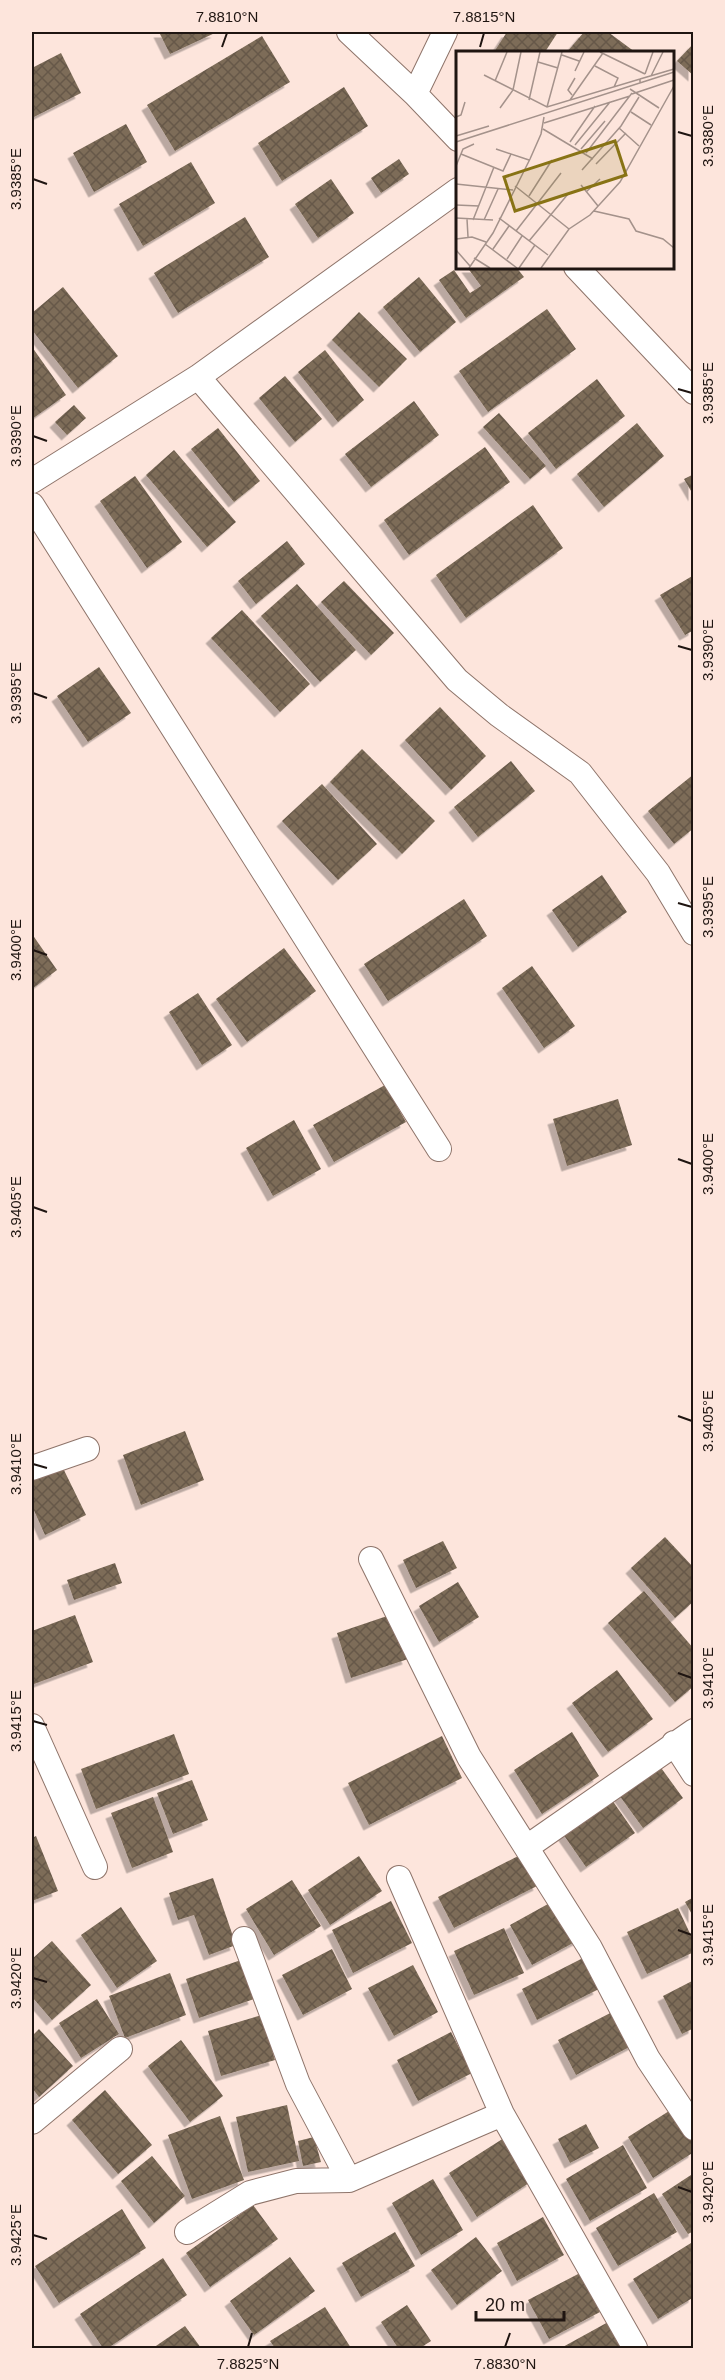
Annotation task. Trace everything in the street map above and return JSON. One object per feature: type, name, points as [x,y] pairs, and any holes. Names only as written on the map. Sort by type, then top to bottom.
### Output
[{"type":"street","points":[[349,32],[415,94],[456,137]]},
{"type":"street","points":[[415,94],[445,32]]},
{"type":"street","points":[[32,481],[198,377],[456,191]]},
{"type":"street","points":[[577,268],[693,392]]},
{"type":"street","points":[[198,377],[457,680],[499,716],[580,773],[658,873],[693,933]]},
{"type":"street","points":[[32,505],[439,1149]]},
{"type":"street","points":[[32,1468],[87,1449]]},
{"type":"street","points":[[371,1559],[469,1756],[590,1948],[648,2059],[693,2128]]},
{"type":"street","points":[[32,1726],[95,1867]]},
{"type":"street","points":[[527,1847],[684,1737],[693,1773]]},
{"type":"street","points":[[399,1878],[502,2114],[635,2349]]},
{"type":"street","points":[[244,1939],[298,2084],[349,2180]]},
{"type":"street","points":[[32,2122],[120,2049]]},
{"type":"street","points":[[187,2232],[250,2193],[296,2181],[349,2180],[502,2114]]},
{"type":"building","points":[[159,32],[217,32],[170,54]]},
{"type":"building","points":[[507,32],[558,32],[546,51],[495,51]]},
{"type":"building","points":[[584,32],[608,32],[634,51],[568,51]]},
{"type":"building","points":[[262,36],[290,82],[175,151],[147,105]]},
{"type":"building","points":[[694,43],[694,76],[677,61]]},
{"type":"building","points":[[61,53],[81,93],[32,118],[32,68]]},
{"type":"building","points":[[344,87],[368,126],[282,181],[258,143]]},
{"type":"building","points":[[126,124],[147,162],[94,192],[73,153]]},
{"type":"building","points":[[399,159],[409,174],[381,193],[371,178]]},
{"type":"building","points":[[191,162],[215,203],[143,246],[119,204]]},
{"type":"building","points":[[331,179],[354,213],[318,238],[295,204]]},
{"type":"building","points":[[245,217],[269,257],[178,313],[154,273]]},
{"type":"building","points":[[468,268],[517,268],[524,277],[466,318],[439,280],[454,270],[470,293],[481,286]]},
{"type":"building","points":[[419,277],[456,322],[420,352],[383,307]]},
{"type":"building","points":[[63,287],[118,356],[78,388],[32,330],[32,313]]},
{"type":"building","points":[[547,309],[576,349],[488,412],[459,371]]},
{"type":"building","points":[[359,312],[407,359],[379,387],[332,340]]},
{"type":"building","points":[[32,347],[66,395],[32,419]]},
{"type":"building","points":[[325,350],[364,400],[338,422],[298,372]]},
{"type":"building","points":[[285,376],[322,419],[295,442],[259,398]]},
{"type":"building","points":[[597,379],[625,416],[556,469],[528,433]]},
{"type":"building","points":[[414,401],[439,435],[371,487],[345,454]]},
{"type":"building","points":[[74,405],[86,418],[67,435],[55,422]]},
{"type":"building","points":[[499,413],[546,466],[530,479],[483,427]]},
{"type":"building","points":[[637,423],[664,456],[604,507],[577,474]]},
{"type":"building","points":[[218,428],[260,481],[234,502],[191,449]]},
{"type":"building","points":[[485,447],[510,482],[409,555],[384,520]]},
{"type":"building","points":[[174,450],[236,522],[207,547],[146,475]]},
{"type":"building","points":[[694,474],[694,496],[684,479]]},
{"type":"building","points":[[135,476],[182,542],[147,568],[100,501]]},
{"type":"building","points":[[533,505],[563,548],[466,618],[436,575]]},
{"type":"building","points":[[287,541],[305,564],[256,604],[238,581]]},
{"type":"building","points":[[694,575],[694,630],[685,635],[660,595]]},
{"type":"building","points":[[344,581],[394,633],[371,655],[321,602]]},
{"type":"building","points":[[297,584],[356,650],[320,682],[261,616]]},
{"type":"building","points":[[242,610],[310,684],[280,712],[211,638]]},
{"type":"building","points":[[99,667],[131,713],[88,742],[57,696]]},
{"type":"building","points":[[440,707],[486,756],[451,790],[405,740]]},
{"type":"building","points":[[362,749],[435,821],[402,854],[330,782]]},
{"type":"building","points":[[511,761],[535,791],[478,837],[454,807]]},
{"type":"building","points":[[694,774],[694,828],[674,844],[648,811]]},
{"type":"building","points":[[322,784],[377,844],[338,880],[282,821]]},
{"type":"building","points":[[602,875],[627,912],[578,947],[552,910]]},
{"type":"building","points":[[464,899],[487,936],[388,1001],[364,964]]},
{"type":"building","points":[[32,934],[57,970],[32,989]]},
{"type":"building","points":[[284,948],[316,991],[247,1042],[216,999]]},
{"type":"building","points":[[532,966],[575,1026],[544,1048],[502,988]]},
{"type":"building","points":[[198,993],[232,1045],[202,1065],[169,1012]]},
{"type":"building","points":[[385,1085],[406,1122],[334,1162],[313,1125]]},
{"type":"building","points":[[618,1099],[632,1145],[567,1166],[553,1119]]},
{"type":"building","points":[[294,1120],[321,1169],[273,1196],[246,1148]]},
{"type":"building","points":[[185,1431],[204,1480],[141,1505],[123,1455]]},
{"type":"building","points":[[60,1462],[86,1515],[45,1535],[32,1506],[32,1476]]},
{"type":"building","points":[[665,1537],[694,1568],[694,1601],[675,1618],[631,1568]]},
{"type":"building","points":[[443,1541],[457,1568],[416,1588],[403,1560]]},
{"type":"building","points":[[115,1563],[122,1583],[74,1600],[67,1580]]},
{"type":"building","points":[[458,1582],[479,1617],[439,1642],[419,1606]]},
{"type":"building","points":[[644,1591],[694,1649],[694,1686],[675,1702],[608,1623]]},
{"type":"building","points":[[393,1614],[408,1659],[351,1678],[337,1633]]},
{"type":"building","points":[[75,1615],[93,1662],[34,1684],[32,1631]]},
{"type":"building","points":[[617,1670],[653,1719],[608,1752],[572,1703]]},
{"type":"building","points":[[572,1732],[599,1776],[542,1814],[514,1770]]},
{"type":"building","points":[[174,1734],[189,1774],[96,1809],[81,1769]]},
{"type":"building","points":[[442,1736],[462,1778],[369,1825],[348,1783]]},
{"type":"building","points":[[659,1765],[683,1798],[643,1828],[619,1795]]},
{"type":"building","points":[[192,1780],[208,1820],[173,1834],[157,1793]]},
{"type":"building","points":[[153,1797],[173,1852],[132,1868],[111,1813]]},
{"type":"building","points":[[612,1800],[635,1833],[586,1867],[563,1834]]},
{"type":"building","points":[[36,1836],[58,1891],[32,1901],[32,1838]]},
{"type":"building","points":[[524,1853],[539,1885],[454,1928],[438,1897]]},
{"type":"building","points":[[359,1856],[382,1891],[330,1925],[308,1890]]},
{"type":"building","points":[[213,1878],[236,1945],[209,1955],[194,1915],[178,1920],[169,1893]]},
{"type":"building","points":[[292,1880],[321,1926],[274,1955],[246,1909]]},
{"type":"building","points":[[566,1894],[588,1935],[532,1965],[510,1925]]},
{"type":"building","points":[[694,1897],[694,1918],[685,1902]]},
{"type":"building","points":[[391,1901],[412,1943],[353,1973],[332,1930]]},
{"type":"building","points":[[121,1907],[157,1961],[117,1988],[81,1935]]},
{"type":"building","points":[[678,1908],[694,1942],[694,1952],[647,1974],[627,1932]]},
{"type":"building","points":[[504,1928],[524,1973],[474,1995],[454,1951]]},
{"type":"building","points":[[52,1941],[91,1985],[52,2020],[32,1997],[32,1959]]},
{"type":"building","points":[[332,1949],[352,1989],[303,2015],[282,1975]]},
{"type":"building","points":[[583,1958],[599,1989],[537,2020],[522,1989]]},
{"type":"building","points":[[241,1960],[254,1999],[199,2018],[186,1979]]},
{"type":"building","points":[[413,1965],[438,2012],[394,2036],[368,1988]]},
{"type":"building","points":[[170,1973],[186,2015],[125,2038],[109,1996]]},
{"type":"building","points":[[694,1980],[694,2028],[682,2034],[663,1996]]},
{"type":"building","points":[[97,1999],[119,2034],[81,2058],[59,2023]]},
{"type":"building","points":[[618,2009],[635,2044],[576,2075],[558,2040]]},
{"type":"building","points":[[262,2015],[275,2060],[221,2076],[208,2031]]},
{"type":"building","points":[[39,2029],[73,2066],[39,2097],[32,2088],[32,2036]]},
{"type":"building","points":[[451,2032],[472,2073],[418,2101],[397,2060]]},
{"type":"building","points":[[181,2040],[223,2096],[190,2122],[148,2066]]},
{"type":"building","points":[[105,2090],[152,2145],[118,2174],[72,2120]]},
{"type":"building","points":[[287,2105],[299,2161],[248,2172],[236,2117]]},
{"type":"building","points":[[677,2106],[694,2132],[694,2152],[653,2178],[628,2137]]},
{"type":"building","points":[[220,2116],[244,2180],[192,2199],[168,2135]]},
{"type":"building","points":[[586,2124],[599,2148],[570,2163],[558,2139]]},
{"type":"building","points":[[314,2137],[321,2162],[303,2166],[298,2141]]},
{"type":"building","points":[[504,2138],[532,2181],[477,2217],[449,2173]]},
{"type":"building","points":[[623,2145],[647,2188],[590,2221],[566,2179]]},
{"type":"building","points":[[152,2156],[185,2196],[154,2223],[121,2181]]},
{"type":"building","points":[[694,2173],[694,2231],[688,2234],[662,2194]]},
{"type":"building","points":[[433,2179],[463,2230],[421,2255],[392,2203]]},
{"type":"building","points":[[654,2193],[677,2232],[618,2266],[596,2228]]},
{"type":"building","points":[[253,2205],[278,2239],[210,2287],[186,2253]]},
{"type":"building","points":[[122,2209],[146,2248],[59,2303],[35,2266]]},
{"type":"building","points":[[543,2217],[564,2255],[517,2281],[497,2243]]},
{"type":"building","points":[[395,2232],[415,2266],[361,2297],[342,2263]]},
{"type":"building","points":[[476,2237],[502,2271],[457,2305],[431,2270]]},
{"type":"building","points":[[691,2243],[694,2248],[694,2297],[658,2319],[633,2279]]},
{"type":"building","points":[[290,2257],[315,2291],[254,2335],[230,2301]]},
{"type":"building","points":[[163,2258],[187,2295],[108,2348],[103,2348],[80,2314]]},
{"type":"building","points":[[580,2273],[600,2312],[549,2339],[528,2300]]},
{"type":"building","points":[[407,2305],[431,2341],[420,2348],[398,2348],[381,2322]]},
{"type":"building","points":[[325,2307],[351,2348],[275,2348],[270,2341]]},
{"type":"building","points":[[610,2321],[625,2348],[561,2348]]},
{"type":"building","points":[[185,2326],[201,2348],[153,2348]]}]
